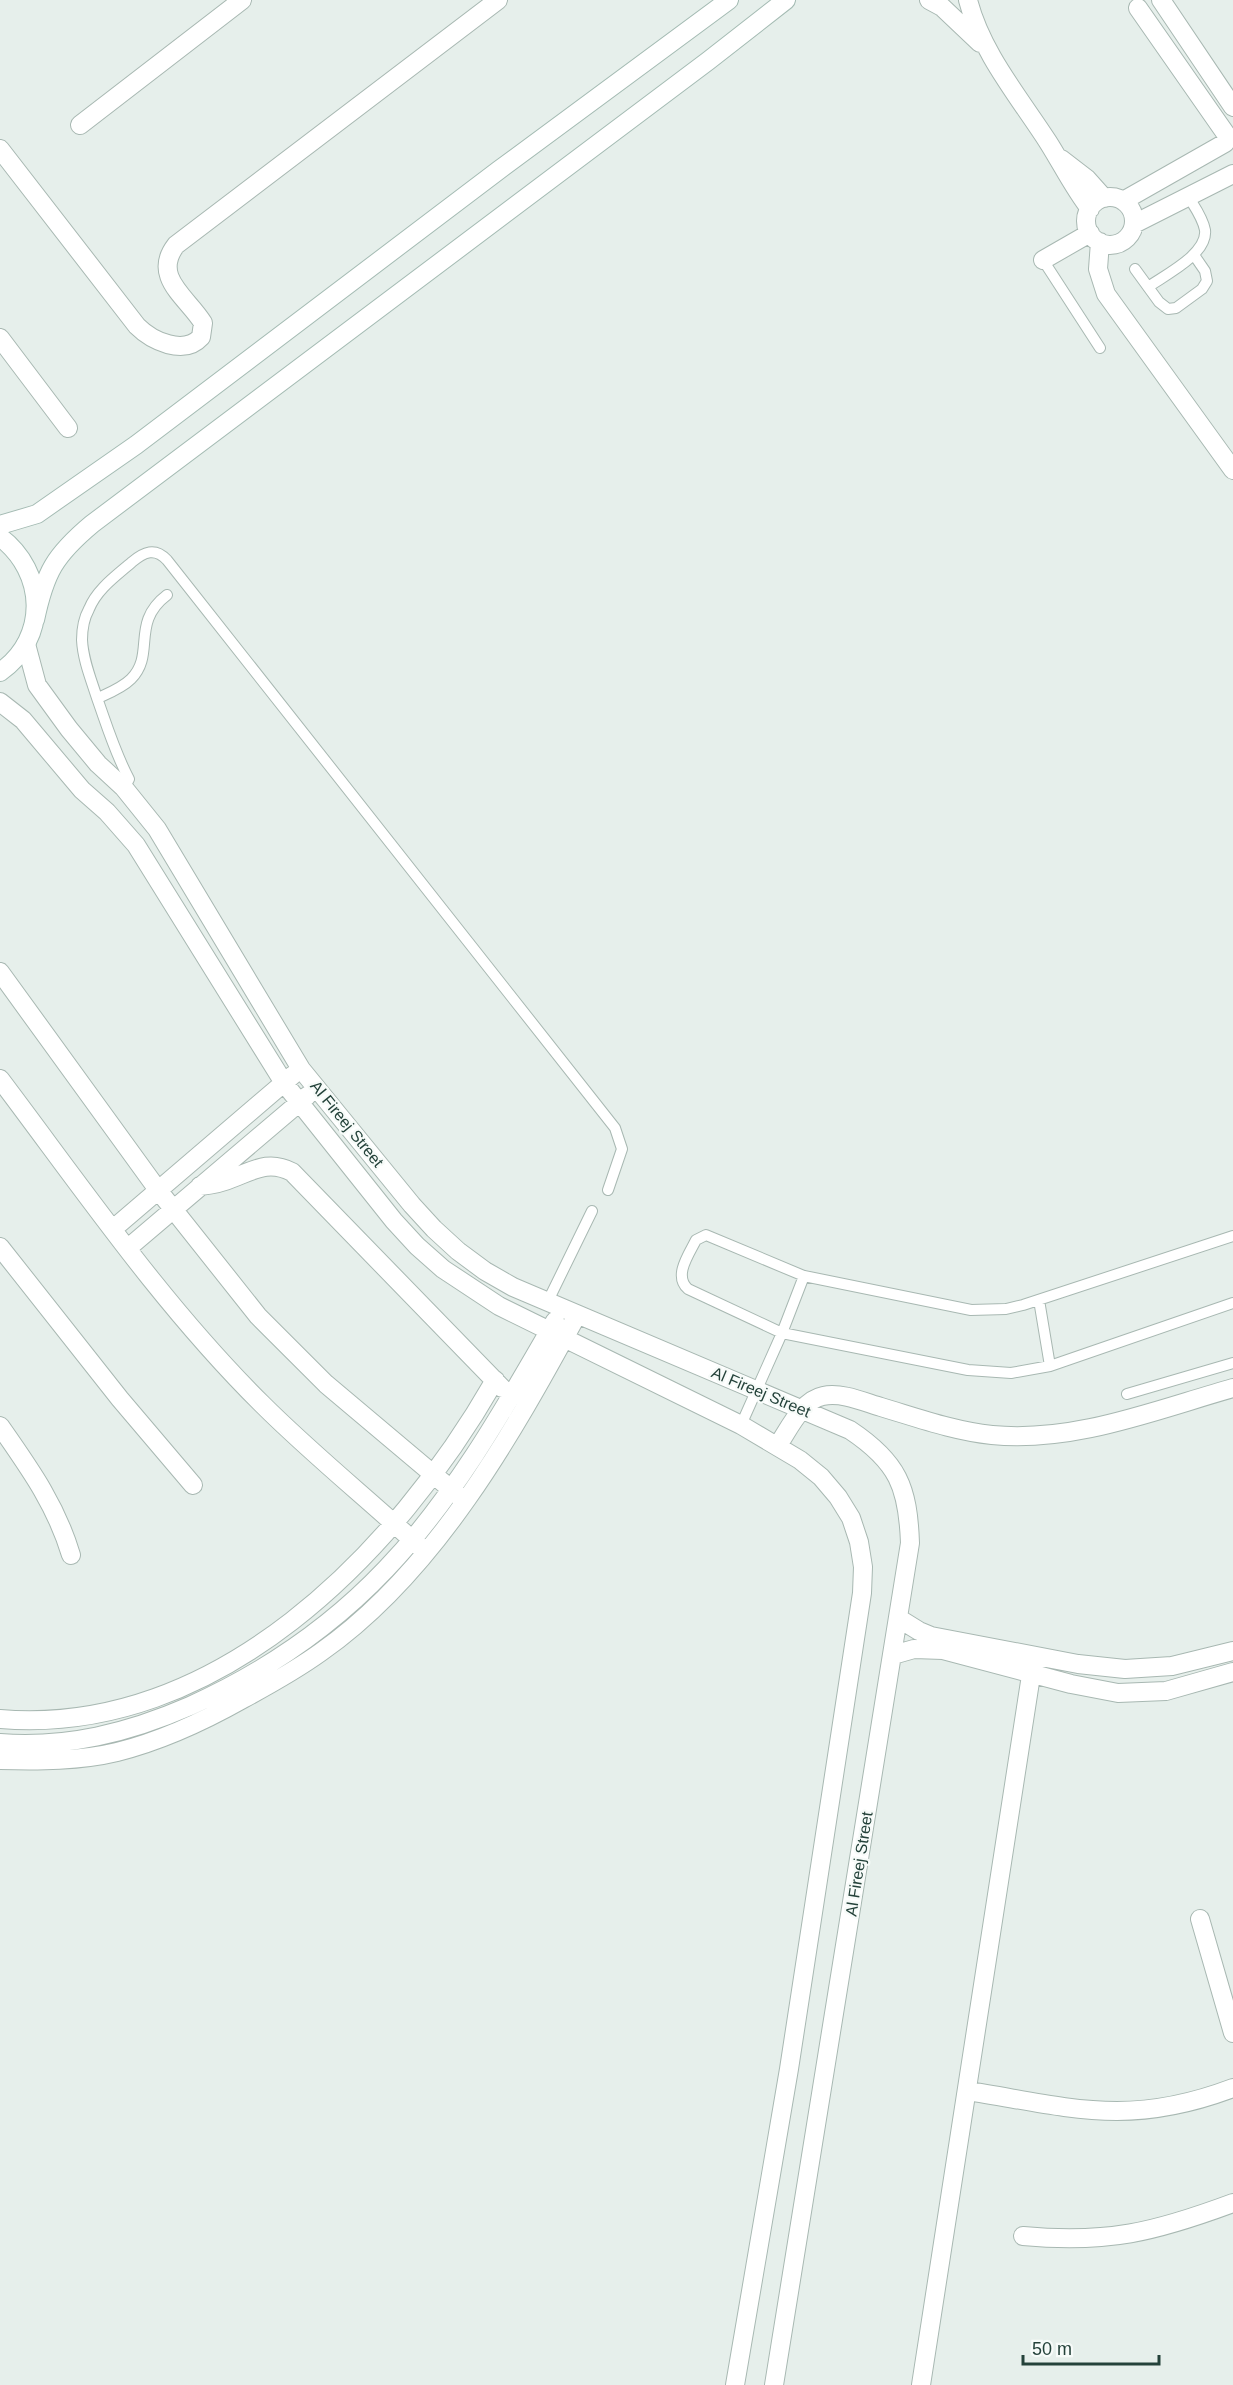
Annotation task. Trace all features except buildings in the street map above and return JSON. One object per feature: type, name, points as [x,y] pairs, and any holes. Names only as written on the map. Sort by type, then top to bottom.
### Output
[{"type":"street","points":[[80,125],[242,0]]},
{"type":"street","points":[[0,149],[137,326],[144,333],[162,342],[171,345],[190,344],[201,337],[204,328],[201,320],[176,289],[168,274],[168,259],[176,245],[498,0]]},
{"type":"street","points":[[0,525],[37,514],[136,445],[499,170],[729,0]]},
{"type":"street","points":[[0,672],[13,662],[26,644],[46,576],[71,541],[786,0]]},
{"type":"street","points":[[929,0],[942,7],[990,53]]},
{"type":"street","points":[[968,0],[972,15],[990,53],[1057,156],[1075,189],[1097,203]]},
{"type":"street","points":[[1131,4],[1148,7],[1159,0],[1233,107]]},
{"type":"street","points":[[1131,4],[1229,137],[1226,156],[1233,165]]},
{"type":"street","points":[[1196,90],[1214,79]]},
{"type":"street","points":[[1123,201],[1229,137]]},
{"type":"street","points":[[1134,224],[1233,174]]},
{"type":"street","points":[[1043,260],[1095,238],[1119,243],[1129,235],[1134,224],[1131,211],[1123,201],[1114,197],[1097,203],[1086,221],[1095,238],[1098,269],[1106,294],[1233,470]]},
{"type":"street","points":[[0,338],[68,428]]},
{"type":"street","points":[[0,537],[18,554],[30,574],[36,604],[34,620]]},
{"type":"street","name":"Al Fireej Street","points":[[26,644],[37,685],[69,729],[157,829],[302,1068],[412,1205],[442,1236],[484,1271],[562,1309],[850,1430],[873,1446],[891,1465],[904,1489],[909,1515],[910,1543],[774,2385]]},
{"type":"street","name":"Al Fireej Street","points":[[0,702],[23,720],[82,790],[107,812],[136,845],[284,1083],[394,1221],[442,1269],[499,1306],[778,1445],[820,1476],[838,1497],[851,1518],[859,1542],[863,1567],[862,1593],[789,2069],[735,2385]]},
{"type":"street","points":[[91,798],[118,783]]},
{"type":"street","points":[[136,845],[157,829]]},
{"type":"street","points":[[0,972],[172,1210],[252,1308],[326,1384],[458,1495]]},
{"type":"street","points":[[113,1229],[302,1068]]},
{"type":"street","points":[[0,1079],[113,1229],[191,1327],[261,1404],[426,1552]]},
{"type":"street","points":[[128,1248],[317,1088]]},
{"type":"street","points":[[200,1186],[230,1180],[266,1165],[284,1167],[292,1172],[524,1412]]},
{"type":"street","points":[[0,1247],[120,1399],[193,1485]]},
{"type":"street","points":[[0,1760],[69,1758],[116,1752],[199,1721],[252,1685],[332,1619],[387,1569],[412,1539],[458,1495],[524,1412],[557,1334],[562,1309]]},
{"type":"street","points":[[0,1743],[19,1745],[70,1742],[125,1731],[302,1665],[340,1637],[382,1600],[426,1552],[510,1396],[557,1334]]},
{"type":"street","points":[[0,1719],[43,1721],[97,1714],[151,1698],[210,1673],[262,1643],[307,1609],[363,1557],[394,1524],[433,1475],[476,1413],[495,1380]]},
{"type":"street","points":[[778,1445],[802,1410],[821,1396],[836,1396],[965,1431],[992,1435],[1037,1436],[1099,1426],[1233,1388]]},
{"type":"street","points":[[0,1426],[44,1492],[62,1525],[71,1555]]},
{"type":"street","points":[[892,1655],[914,1649],[943,1650],[1095,1690],[1142,1694],[1189,1686],[1230,1673],[1227,1653],[1149,1669],[1102,1667],[931,1636],[898,1618]]},
{"type":"street","points":[[921,2385],[1034,1656]]},
{"type":"street","points":[[1200,1919],[1216,1982],[1233,2033]]},
{"type":"street","points":[[967,2091],[1090,2110],[1117,2111],[1170,2106],[1233,2088]]},
{"type":"street","points":[[1023,2236],[1066,2239],[1119,2237],[1181,2223],[1233,2203]]},
{"type":"lane","points":[[1148,287],[1194,255],[1202,246],[1205,229],[1188,196]]},
{"type":"lane","points":[[1135,269],[1164,308],[1176,308],[1202,289],[1207,281],[1205,271],[1194,255]]},
{"type":"lane","points":[[1043,260],[1100,348]]},
{"type":"lane","points":[[118,783],[129,779],[115,752],[82,647],[83,627],[88,609],[106,585],[139,556],[149,551],[159,553],[168,560],[615,1128],[622,1149],[608,1190]]},
{"type":"lane","points":[[98,698],[123,685],[136,672],[142,655],[147,618],[159,601],[167,595]]},
{"type":"lane","points":[[562,1309],[592,1211]]},
{"type":"lane","points":[[1233,1236],[1006,1309],[971,1310],[804,1276],[706,1235],[696,1240],[682,1270],[682,1282],[688,1289],[782,1333],[968,1370],[1011,1373],[1050,1366],[1233,1303]]},
{"type":"lane","points":[[741,1425],[782,1333],[804,1276]]},
{"type":"lane","points":[[1039,1300],[1050,1366]]},
{"type":"lane","points":[[1127,1394],[1233,1363]]}]
